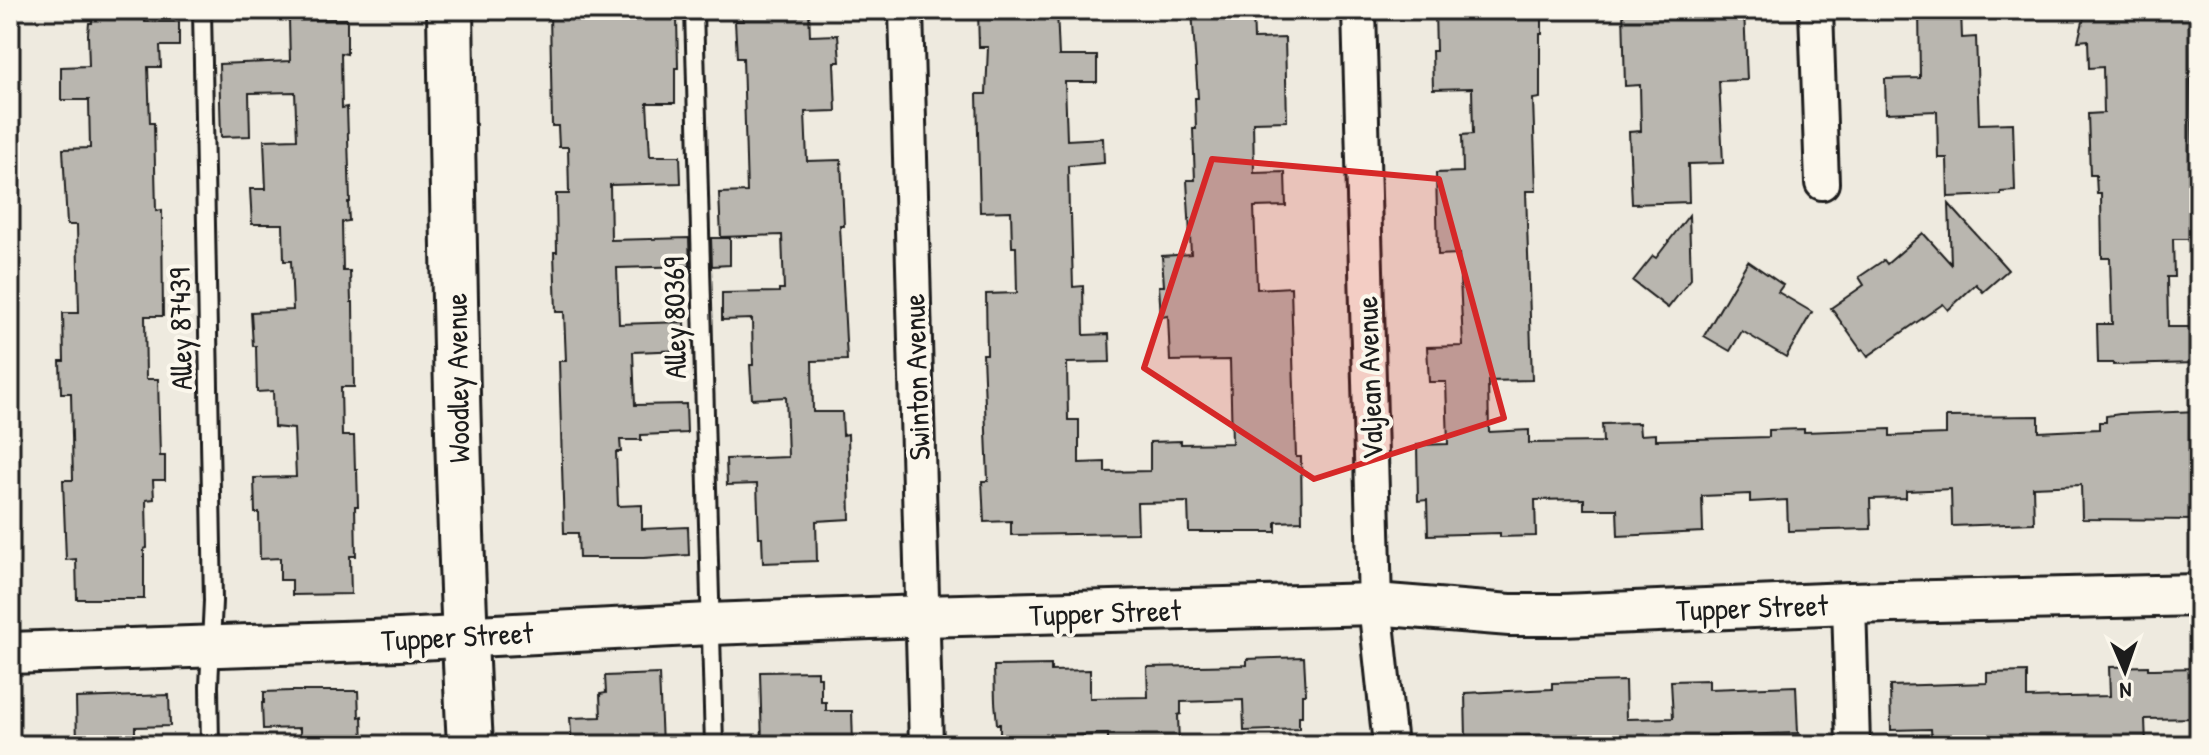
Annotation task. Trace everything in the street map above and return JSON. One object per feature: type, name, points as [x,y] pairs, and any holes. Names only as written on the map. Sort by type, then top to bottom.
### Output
[{"type":"main road","name":"Woodley Avenue","points":[[450,10],[464,636],[470,745]]},
{"type":"street","name":"Swinton Avenue","points":[[906,10],[926,745]]},
{"type":"street","name":"Valjean Avenue","points":[[1359,10],[1375,604],[1390,745]]},
{"type":"street","points":[[1816,10],[1822,183]]},
{"type":"street","name":"Tupper Street","points":[[10,653],[923,616],[1375,604],[1523,615],[2199,595]]},
{"type":"street","points":[[1849,603],[1853,745]]},
{"type":"lane","name":"Alley 87439","points":[[202,10],[213,585],[210,745]]},
{"type":"lane","name":"Alley 80369","points":[[694,10],[714,745]]},
{"type":"highlighted area","points":[[1212,159],[1439,179],[1504,418],[1314,479],[1144,368]]},
{"type":"building","points":[[91,10],[145,10],[145,22],[179,22],[179,46],[160,46],[161,67],[148,67],[150,123],[154,123],[156,211],[162,210],[163,316],[145,316],[146,379],[158,379],[160,456],[165,456],[165,480],[153,480],[154,499],[146,500],[144,599],[77,599],[76,559],[66,560],[63,480],[73,480],[71,393],[61,393],[60,361],[64,361],[63,313],[79,313],[77,225],[67,225],[63,149],[90,148],[89,100],[61,100],[61,67],[89,66]]},
{"type":"building","points":[[550,10],[613,10],[613,18],[677,17],[675,103],[647,103],[650,156],[680,156],[681,183],[610,185],[611,240],[689,238],[690,266],[617,268],[619,324],[684,322],[685,350],[633,352],[635,405],[686,404],[687,433],[641,435],[641,440],[620,440],[621,452],[616,452],[618,506],[642,505],[642,529],[688,527],[689,555],[579,558],[578,533],[564,533],[559,361],[566,361],[564,312],[556,312],[554,252],[557,252],[556,194],[569,194],[568,147],[559,147],[558,126],[552,126]]},
{"type":"building","points":[[743,10],[809,10],[810,36],[838,35],[840,62],[834,62],[836,111],[805,112],[807,161],[841,160],[844,226],[840,226],[847,360],[812,361],[813,412],[842,412],[843,435],[848,434],[850,519],[816,521],[817,561],[763,563],[757,484],[727,485],[726,459],[788,457],[786,397],[752,399],[752,319],[722,320],[722,293],[779,292],[779,289],[784,289],[782,235],[721,237],[719,193],[747,192],[743,58],[737,58],[735,21],[743,21]]},
{"type":"building","points":[[1057,10],[1059,56],[1097,56],[1097,82],[1065,82],[1067,140],[1103,138],[1104,163],[1068,166],[1069,214],[1073,287],[1083,286],[1084,335],[1109,334],[1110,362],[1067,363],[1068,420],[1079,420],[1079,463],[1105,462],[1105,472],[1150,471],[1150,442],[1232,443],[1230,360],[1170,361],[1168,316],[1161,317],[1159,286],[1164,286],[1162,256],[1191,254],[1187,180],[1195,180],[1193,129],[1196,129],[1195,98],[1198,98],[1192,10],[1253,10],[1254,39],[1285,38],[1287,121],[1253,122],[1254,173],[1285,172],[1286,206],[1254,207],[1257,289],[1291,287],[1296,457],[1301,457],[1302,521],[1276,522],[1276,532],[1189,532],[1188,502],[1137,503],[1138,533],[1011,535],[1011,521],[984,522],[982,481],[988,481],[983,354],[987,354],[986,294],[1017,293],[1011,211],[980,212],[977,94],[986,94],[988,47],[979,47],[978,11]]},
{"type":"building","points":[[1435,10],[1542,10],[1540,98],[1533,99],[1536,191],[1526,191],[1532,380],[1488,381],[1489,432],[1529,430],[1529,443],[1603,442],[1602,424],[1639,423],[1640,435],[1656,434],[1656,440],[1769,437],[1769,430],[1804,429],[1804,432],[1890,429],[1890,436],[1946,434],[1946,417],[2039,416],[2039,432],[2099,429],[2099,422],[2106,422],[2106,416],[2120,414],[2199,411],[2199,520],[2082,519],[2081,485],[2033,487],[2034,523],[1952,526],[1951,489],[1906,491],[1906,498],[1870,499],[1871,529],[1788,531],[1787,500],[1750,502],[1750,494],[1702,496],[1703,532],[1618,536],[1617,509],[1584,509],[1584,499],[1535,500],[1536,536],[1500,537],[1500,533],[1428,535],[1427,500],[1418,501],[1417,445],[1448,444],[1446,382],[1429,382],[1427,347],[1463,346],[1459,254],[1438,255],[1436,173],[1463,172],[1462,135],[1473,134],[1472,88],[1433,89]]},
{"type":"building","points":[[1623,10],[1744,10],[1747,80],[1719,81],[1723,163],[1688,164],[1689,202],[1632,204],[1629,132],[1641,131],[1640,85],[1625,86]]},
{"type":"building","points":[[1919,10],[1961,10],[1962,38],[1976,37],[1979,124],[2013,123],[2015,191],[2001,192],[2001,195],[1948,197],[1947,158],[1938,158],[1937,111],[1886,113],[1885,79],[1920,78]]},
{"type":"building","points":[[2086,10],[2196,10],[2197,65],[2193,65],[2191,79],[2193,154],[2198,153],[2199,239],[2173,239],[2174,277],[2167,277],[2168,327],[2199,327],[2199,363],[2098,363],[2097,324],[2112,324],[2110,258],[2102,258],[2101,194],[2097,194],[2096,175],[2090,175],[2088,114],[2104,113],[2103,67],[2089,68],[2088,40],[2078,41]]},
{"type":"building","points":[[347,19],[347,54],[341,53],[342,108],[347,107],[350,202],[349,221],[342,222],[343,271],[350,271],[353,302],[354,387],[341,387],[342,436],[354,436],[358,506],[355,506],[356,556],[350,556],[351,594],[292,595],[292,580],[280,580],[280,558],[260,559],[259,513],[255,513],[254,478],[296,477],[294,429],[274,427],[273,391],[257,392],[256,346],[253,346],[251,312],[293,310],[291,261],[284,261],[283,224],[252,224],[250,189],[266,189],[264,140],[297,139],[295,92],[249,93],[250,136],[221,137],[219,64],[290,61],[289,20]]},
{"type":"building","points":[[1949,204],[2008,270],[1983,292],[1976,284],[1948,310],[1943,304],[1868,356],[1831,308],[1864,285],[1859,277],[1884,260],[1887,264],[1923,233],[1951,264]]},
{"type":"building","points":[[1689,215],[1691,279],[1668,308],[1633,281],[1653,256],[1656,258]]},
{"type":"building","points":[[711,238],[730,238],[730,265],[712,266]]},
{"type":"building","points":[[1748,261],[1783,285],[1778,292],[1812,312],[1786,357],[1742,331],[1730,351],[1704,336]]},
{"type":"building","points":[[1304,657],[1306,694],[1302,694],[1299,729],[1244,731],[1243,700],[1181,702],[1179,745],[1108,745],[1108,734],[1000,737],[994,666],[1051,665],[1051,671],[1090,670],[1090,698],[1148,697],[1147,667],[1247,665],[1247,659]]},
{"type":"building","points":[[2148,666],[2148,669],[2199,668],[2199,718],[2145,719],[2146,745],[1932,744],[1931,729],[1891,730],[1890,686],[1987,683],[1987,673],[2027,672],[2027,698],[2110,696],[2109,667]]},
{"type":"building","points":[[818,671],[818,677],[821,677],[821,702],[826,702],[826,711],[852,711],[853,744],[762,744],[760,672]]},
{"type":"building","points":[[659,674],[662,745],[572,745],[570,718],[601,717],[600,694],[606,693],[605,676]]},
{"type":"building","points":[[1709,680],[1709,689],[1796,686],[1798,733],[1707,736],[1707,745],[1557,745],[1556,735],[1466,738],[1465,693],[1552,689],[1552,683],[1625,681],[1626,719],[1673,718],[1671,681]]},
{"type":"building","points":[[358,691],[363,745],[300,745],[300,728],[263,729],[264,692]]},
{"type":"building","points":[[169,695],[170,726],[135,727],[135,745],[77,745],[76,698]]}]
